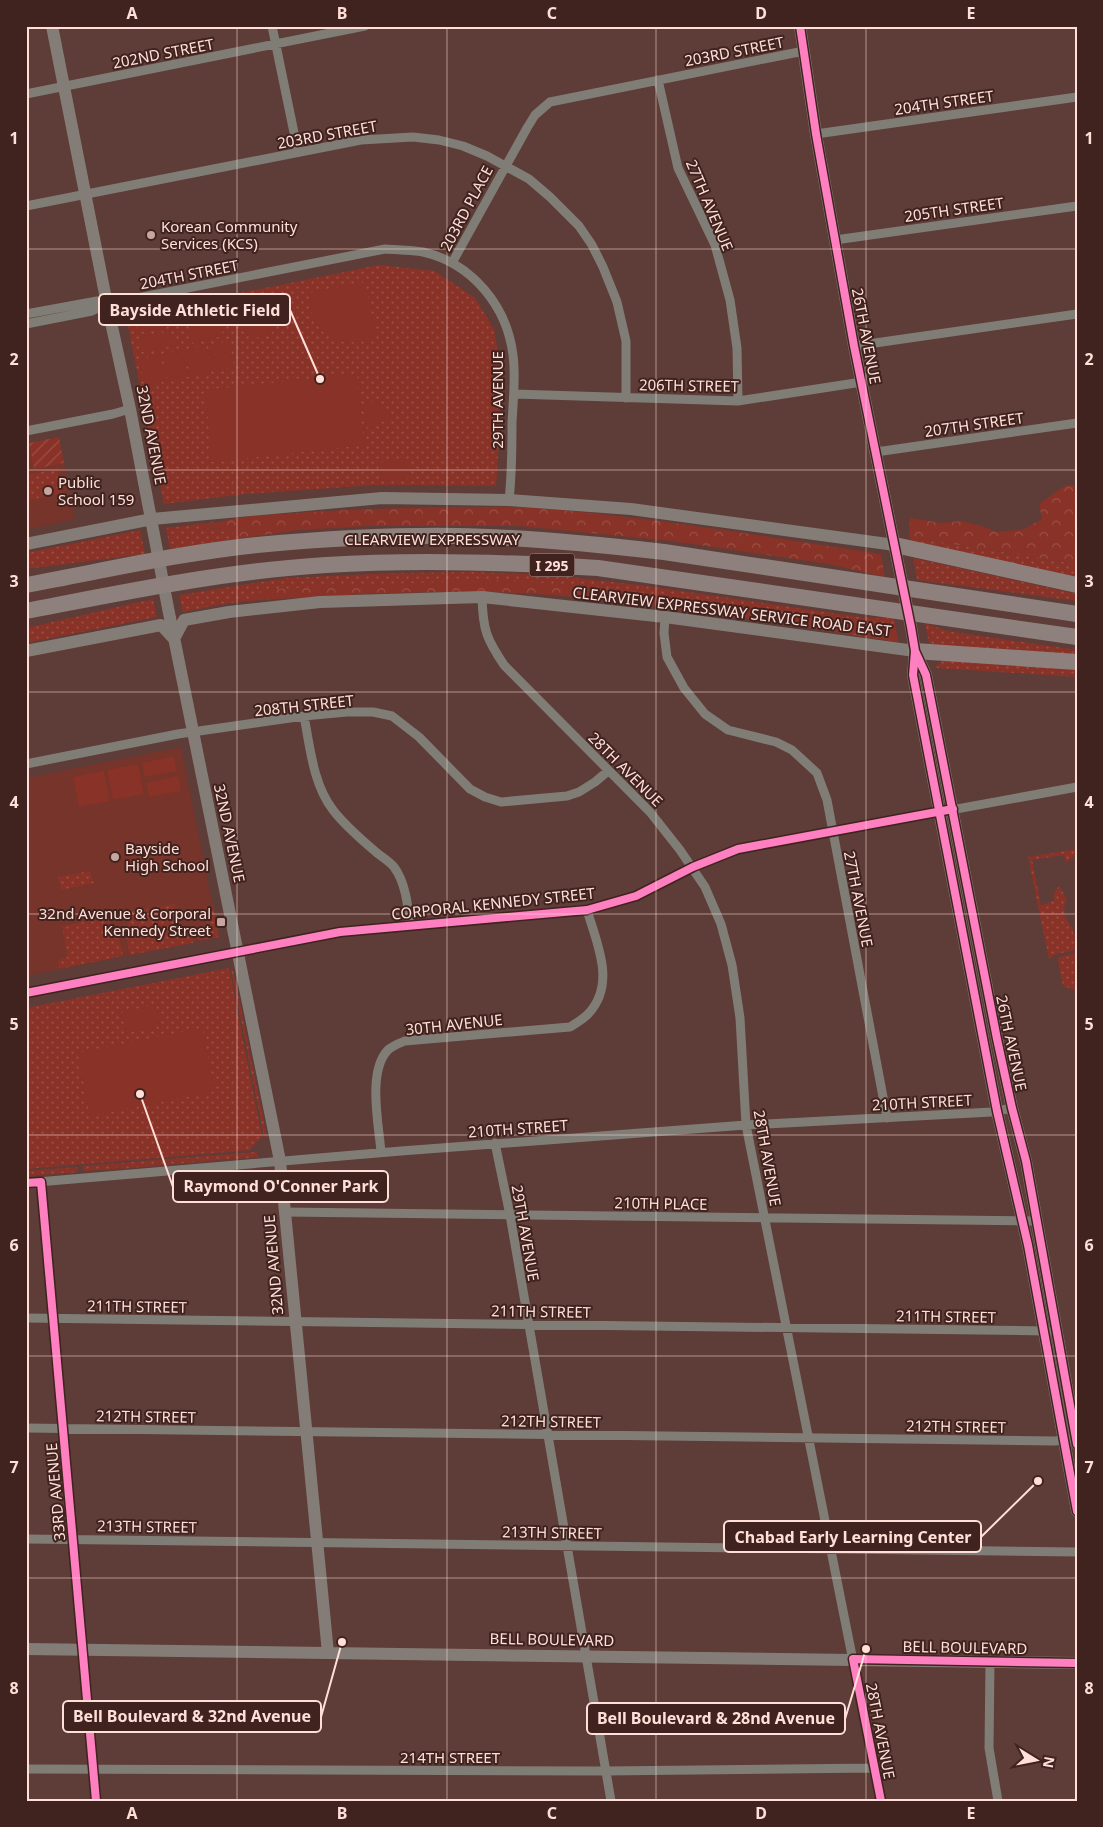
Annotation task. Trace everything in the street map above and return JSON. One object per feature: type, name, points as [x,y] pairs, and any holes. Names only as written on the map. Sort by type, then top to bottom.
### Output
[{"type":"highway","name":"CLEARVIEW EXPRESSWAY","points":[[26,585],[189,554],[256,546],[393,537],[458,536],[596,544],[664,552],[1077,614]]},
{"type":"highway","points":[[895,545],[1077,585]]},
{"type":"highway","name":"CLEARVIEW EXPRESSWAY","points":[[26,611],[190,580],[257,571],[334,564],[462,561],[531,563],[598,568],[1077,637]]},
{"type":"highway","points":[[914,651],[1077,662]]},
{"type":"street","name":"32ND AVENUE","points":[[52,26],[280,1161],[328,1653]]},
{"type":"street","points":[[272,26],[298,152]]},
{"type":"street","name":"202ND STREET","points":[[26,94],[365,26]]},
{"type":"street","name":"26TH AVENUE","points":[[800,26],[816,134],[854,346],[911,627],[914,651],[913,675],[947,811],[1012,1108],[1026,1161],[1056,1332],[1072,1441],[1077,1511]]},
{"type":"street","name":"203RD STREET","points":[[26,206],[298,152],[388,137],[439,140],[463,146],[504,166],[534,115],[550,102],[804,51]]},
{"type":"street","name":"27TH AVENUE","points":[[658,80],[678,168],[715,244],[730,300],[737,348],[738,401]]},
{"type":"street","name":"204TH STREET","points":[[816,134],[1077,97]]},
{"type":"street","points":[[504,166],[529,179],[579,226],[604,267],[617,302],[626,341],[626,398]]},
{"type":"street","name":"203RD PLACE","points":[[452,263],[504,166]]},
{"type":"street","name":"205TH STREET","points":[[835,240],[1077,206]]},
{"type":"street","name":"204TH STREET","points":[[26,324],[99,310],[107,304],[385,249],[424,252],[452,263]]},
{"type":"street","name":"29TH AVENUE","points":[[452,263],[489,294],[501,312],[509,334],[513,355],[514,394],[509,500]]},
{"type":"street","name":"204TH STREET","points":[[26,314],[97,301],[107,304]]},
{"type":"street","points":[[854,346],[1077,314]]},
{"type":"street","name":"206TH STREET","points":[[514,394],[738,401],[862,382]]},
{"type":"street","points":[[26,431],[130,409]]},
{"type":"street","name":"207TH STREET","points":[[876,452],[1077,423]]},
{"type":"street","points":[[26,544],[153,526],[236,510],[382,498],[509,500],[631,508],[895,545]]},
{"type":"street","name":"CLEARVIEW EXPRESSWAY SERVICE ROAD EAST","points":[[174,639],[184,620],[229,612],[320,602],[482,597],[666,617],[914,651]]},
{"type":"street","name":"28TH AVENUE","points":[[482,597],[482,617],[488,640],[504,665],[650,812],[693,867],[705,887],[721,924],[732,964],[740,1018],[746,1124],[881,1801]]},
{"type":"street","name":"27TH AVENUE","points":[[666,617],[664,633],[667,657],[684,688],[705,714],[728,730],[776,742],[792,750],[817,773],[827,800],[887,1118]]},
{"type":"street","points":[[26,651],[161,624],[174,639]]},
{"type":"street","name":"208TH STREET","points":[[26,764],[193,732],[304,716],[347,712],[373,712],[392,716],[419,737],[470,789],[485,797],[501,802],[567,796],[579,792],[608,771]]},
{"type":"street","points":[[304,716],[314,767],[322,791],[333,810],[360,838],[394,867],[408,905],[410,926]]},
{"type":"street","name":"CORPORAL KENNEDY STREET","points":[[26,993],[340,932],[587,910],[636,896],[693,867],[738,849],[1077,787]]},
{"type":"street","name":"26TH AVENUE","points":[[947,811],[997,1111],[1023,1221],[1043,1332],[1072,1441]]},
{"type":"street","name":"30TH AVENUE","points":[[381,1152],[376,1100],[377,1080],[380,1064],[388,1050],[405,1041],[570,1027],[588,1015],[596,1004],[603,986],[603,963],[587,910]]},
{"type":"street","name":"210TH STREET","points":[[26,1183],[495,1143],[746,1124],[887,1118],[997,1111],[1012,1108]]},
{"type":"street","name":"29TH AVENUE","points":[[495,1143],[510,1215],[611,1801]]},
{"type":"street","name":"33RD AVENUE","points":[[41,1182],[96,1801]]},
{"type":"street","name":"210TH PLACE","points":[[285,1212],[1036,1221]]},
{"type":"street","name":"211TH STREET","points":[[26,1318],[1056,1332]]},
{"type":"street","name":"212TH STREET","points":[[26,1428],[1072,1441]]},
{"type":"street","name":"213TH STREET","points":[[26,1539],[1077,1552]]},
{"type":"street","name":"BELL BOULEVARD","points":[[26,1649],[1077,1662]]},
{"type":"street","points":[[990,1661],[989,1748],[998,1801]]},
{"type":"street","name":"214TH STREET","points":[[26,1769],[606,1771],[874,1768]]},
{"type":"shaded area","name":"Public School 159","points":[[59,437],[75,519],[26,530],[26,444]]},
{"type":"shaded area","name":"Bayside High School","points":[[181,747],[219,937],[26,976],[26,778]]},
{"type":"green space","points":[[379,265],[435,271],[475,298],[494,329],[501,370],[496,486],[376,485],[246,494],[164,504],[126,316]]},
{"type":"green space","points":[[365,282],[376,334],[363,340],[351,342],[339,341],[328,336],[314,318],[311,306],[312,292]]},
{"type":"green space","points":[[270,300],[276,307],[278,315],[278,322],[275,328],[264,337],[247,335],[241,307]]},
{"type":"green space","points":[[168,311],[170,326],[138,333],[135,318]]},
{"type":"green space","points":[[221,321],[223,336],[191,343],[188,328]]},
{"type":"green space","points":[[171,331],[174,346],[142,352],[139,337]]},
{"type":"green space","points":[[229,341],[234,367],[213,372],[208,345]]},
{"type":"green space","points":[[206,345],[211,372],[190,376],[185,350]]},
{"type":"green space","points":[[183,350],[188,377],[168,381],[162,354]]},
{"type":"green space","points":[[160,355],[166,381],[145,386],[139,359]]},
{"type":"green space","points":[[357,374],[364,445],[212,462],[205,390]]},
{"type":"green space","points":[[366,402],[372,402],[384,407],[391,417],[370,429],[367,427],[365,404]]},
{"type":"green space","points":[[59,437],[64,463],[34,469],[29,443]]},
{"type":"green space","points":[[408,459],[410,478],[381,481],[379,462]]},
{"type":"green space","points":[[57,469],[62,493],[26,501],[26,475]]},
{"type":"green space","points":[[1066,485],[1077,485],[1077,564],[909,537],[910,518],[941,523],[961,521],[997,532],[1024,529],[1042,519],[1039,504]]},
{"type":"green space","points":[[457,507],[527,507],[580,512],[709,528],[881,554],[885,577],[828,564],[671,541],[520,526],[370,526],[299,530],[242,538],[225,529],[202,528],[225,521],[260,515]]},
{"type":"green space","points":[[215,522],[203,528],[225,529],[242,538],[170,549],[166,528]]},
{"type":"green space","points":[[140,530],[145,554],[26,569],[26,553]]},
{"type":"green space","points":[[909,537],[1077,564],[1077,581],[912,547]]},
{"type":"green space","points":[[913,558],[1077,594],[1077,601],[917,580]]},
{"type":"green space","points":[[475,572],[549,575],[639,585],[867,618],[894,618],[898,642],[757,620],[570,596],[454,591],[350,593],[239,602],[183,612],[179,595],[286,578],[395,573]]},
{"type":"green space","points":[[511,580],[625,590],[791,616],[895,625],[898,642],[663,607],[569,596],[522,593],[418,592],[246,601],[262,590],[349,585]]},
{"type":"green space","points":[[153,599],[157,617],[26,643],[26,628]]},
{"type":"green space","points":[[925,623],[947,631],[1077,650],[1077,658],[930,648]]},
{"type":"green space","points":[[945,659],[1077,667],[1077,677],[937,668],[936,666]]},
{"type":"green space","points":[[174,756],[177,771],[145,777],[142,763]]},
{"type":"green space","points":[[138,764],[144,794],[113,800],[107,770]]},
{"type":"green space","points":[[104,771],[110,801],[79,807],[73,777]]},
{"type":"green space","points":[[178,776],[181,791],[149,797],[146,783]]},
{"type":"green space","points":[[1077,849],[1077,854],[1066,863],[1064,855],[1032,860],[1041,905],[1054,901],[1054,893],[1059,886],[1067,899],[1064,908],[1065,915],[1077,938],[1077,950],[1057,954],[1049,959],[1028,857]]},
{"type":"green space","points":[[90,871],[94,883],[61,890],[58,877]]},
{"type":"green space","points":[[174,904],[180,934],[192,933],[193,943],[130,955],[125,931],[129,922],[128,912]]},
{"type":"green space","points":[[213,905],[219,937],[199,941],[197,932],[208,929],[204,907]]},
{"type":"green space","points":[[109,917],[111,927],[118,932],[123,956],[59,969],[58,960],[68,957],[62,926]]},
{"type":"green space","points":[[1077,953],[1077,991],[1063,986],[1058,960],[1059,957]]},
{"type":"green space","points":[[229,968],[262,1137],[251,1150],[26,1169],[26,1008]]},
{"type":"green space","points":[[233,969],[267,1137],[264,1137],[231,970]]},
{"type":"green space","points":[[156,1005],[160,1026],[126,1033],[122,1012]]},
{"type":"green space","points":[[202,1028],[215,1091],[90,1116],[78,1053]]},
{"type":"green space","points":[[257,1152],[258,1157],[234,1159],[231,1157],[231,1159],[120,1169],[119,1166],[117,1169],[83,1171],[83,1166]]},
{"type":"green space","points":[[77,1167],[78,1172],[26,1176],[26,1171]]},
{"type":"cycle path","points":[[800,26],[816,134],[854,346],[911,627],[915,651],[913,675],[997,1111],[1028,1245],[1077,1511]]},
{"type":"cycle path","points":[[915,651],[926,675],[997,1039],[1026,1161],[1077,1444]]},
{"type":"cycle path","points":[[26,993],[340,932],[587,910],[636,896],[693,867],[738,849],[953,809]]},
{"type":"cycle path","points":[[26,1183],[41,1182],[96,1801]]},
{"type":"cycle path","points":[[881,1801],[853,1659],[1077,1663]]},
{"type":"place","name":"Korean Community Services (KCS)","points":[[151,235]]},
{"type":"place","name":"Bayside Athletic Field","points":[[320,379]]},
{"type":"place","name":"Public School 159","points":[[48,491]]},
{"type":"place","name":"Bayside High School","points":[[115,857]]},
{"type":"place","name":"32nd Avenue & Corporal Kennedy Street","points":[[221,922]]},
{"type":"place","name":"Raymond O'Conner Park","points":[[140,1094]]},
{"type":"place","name":"Chabad Early Learning Center","points":[[1038,1481]]},
{"type":"place","name":"Bell Boulevard & 32nd Avenue","points":[[342,1642]]},
{"type":"place","name":"Bell Boulevard & 28nd Avenue","points":[[866,1649]]}]
